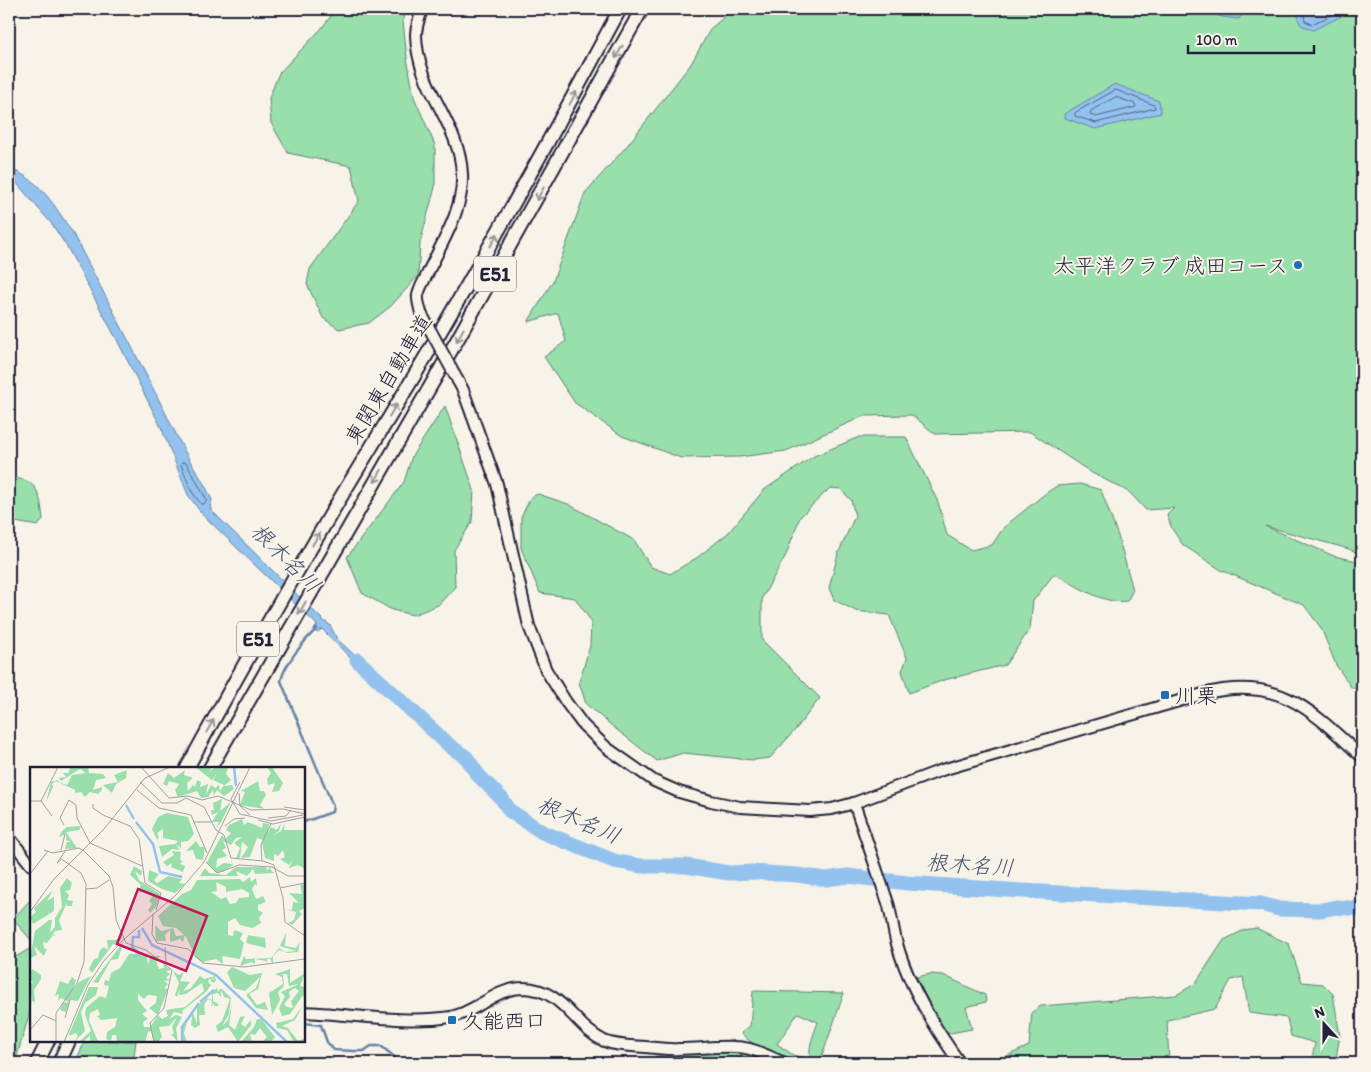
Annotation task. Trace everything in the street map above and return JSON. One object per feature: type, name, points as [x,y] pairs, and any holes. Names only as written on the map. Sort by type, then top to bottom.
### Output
[{"type":"highway","name":"東関東自動車道","points":[[188,767],[332,512],[446,323],[501,227],[620,9]]},
{"type":"highway","name":"東関東自動車道","points":[[211,767],[456,342],[642,9]]},
{"type":"highway","points":[[37,1063],[48,1042]]},
{"type":"highway","points":[[59,1063],[69,1042]]},
{"type":"street","points":[[422,9],[416,33],[419,62],[427,85],[452,134],[460,155],[462,193],[452,221],[418,295],[421,313],[463,390],[497,484],[529,626],[546,670],[583,725],[607,748],[654,780],[679,792],[711,801],[740,807],[832,809],[854,803],[942,770],[1202,694],[1230,688],[1264,690],[1299,704],[1321,720],[1362,757]]},
{"type":"street","points":[[854,803],[886,896],[893,919],[896,943],[908,976],[939,1034],[960,1063]]},
{"type":"street","points":[[9,837],[30,864]]},
{"type":"street","points":[[305,1012],[381,1017],[441,1018],[461,1014],[504,991],[514,988],[537,989],[554,998],[593,1033],[611,1043],[676,1050],[736,1047],[760,1052],[785,1063]]},
{"type":"green space","points":[[327,9],[404,9],[403,21],[407,58],[414,97],[435,145],[435,187],[420,243],[418,276],[391,306],[369,323],[339,329],[323,318],[307,284],[310,269],[359,201],[351,166],[288,153],[271,123],[269,98],[279,73],[331,16]]},
{"type":"green space","name":"太平洋クラブ 成田コース","points":[[725,9],[1362,9],[1362,555],[1349,549],[1265,526],[1334,556],[1362,562],[1362,692],[1351,687],[1336,665],[1321,628],[1304,605],[1221,570],[1183,545],[1172,529],[1167,515],[1174,508],[1146,510],[1129,492],[1092,473],[1030,432],[935,434],[912,415],[864,416],[786,451],[739,457],[681,458],[622,436],[575,403],[544,357],[566,341],[558,313],[528,322],[553,281],[585,193],[626,147],[691,64],[711,28],[723,18]]},
{"type":"green space","points":[[445,406],[474,490],[472,522],[454,550],[455,587],[438,605],[413,615],[392,610],[362,593],[347,557],[404,482],[412,456]]},
{"type":"green space","points":[[859,437],[906,437],[938,502],[947,535],[971,550],[992,545],[1004,527],[1057,486],[1080,484],[1101,490],[1118,536],[1133,590],[1127,601],[1108,600],[1098,597],[1054,574],[1033,601],[1030,629],[1005,665],[944,680],[909,693],[902,671],[907,658],[889,615],[856,611],[834,600],[829,588],[838,554],[855,516],[851,500],[840,489],[830,488],[800,517],[786,555],[762,598],[762,640],[820,698],[770,758],[753,760],[683,753],[657,761],[586,704],[579,682],[590,646],[591,621],[575,598],[540,593],[521,548],[521,517],[531,497],[538,494],[568,504],[634,540],[651,567],[670,574],[698,557],[728,533],[764,490],[814,456]]},
{"type":"green space","points":[[9,478],[26,481],[36,489],[39,495],[43,519],[38,526],[9,521]]},
{"type":"green space","points":[[30,900],[30,939],[13,919]]},
{"type":"green space","points":[[1256,928],[1289,944],[1302,982],[1323,984],[1333,994],[1340,1036],[1335,1063],[1311,1063],[1315,1043],[1291,1036],[1287,1018],[1249,1013],[1243,977],[1231,980],[1215,1009],[1167,1020],[1169,1063],[1007,1063],[1002,1058],[1029,1046],[1032,1012],[1041,1006],[1176,995],[1195,984],[1224,940],[1244,930]]},
{"type":"green space","points":[[30,949],[30,1011],[15,1063],[9,1063],[9,961]]},
{"type":"green space","points":[[930,974],[943,975],[985,995],[986,1002],[966,1007],[972,1029],[945,1034],[923,997],[917,977]]},
{"type":"green space","points":[[753,991],[844,993],[820,1062],[813,1063],[810,1053],[811,1043],[818,1022],[798,1013],[777,1044],[793,1055],[805,1058],[803,1063],[786,1059],[761,1049],[741,1033],[750,1026]]},
{"type":"green space","points":[[85,1042],[136,1042],[133,1063],[75,1063]]},
{"type":"green space","points":[[727,1050],[744,1054],[764,1063],[654,1063],[655,1057]]},
{"type":"water","points":[[1199,9],[1245,9],[1239,19],[1222,17]]},
{"type":"water","points":[[1299,9],[1356,9],[1313,30],[1301,25],[1298,19]]},
{"type":"water","points":[[1115,84],[1159,101],[1161,113],[1095,129],[1065,118],[1064,114]]},
{"type":"water","points":[[9,169],[29,179],[46,194],[72,232],[184,450],[209,494],[212,500],[210,507],[212,511],[330,625],[337,639],[374,673],[364,672],[322,629],[317,633],[314,630],[317,625],[202,514],[188,495],[161,427],[67,247],[51,223],[13,179],[9,178]]},
{"type":"waterway","points":[[305,822],[332,812],[333,806],[281,681],[286,667],[317,628]]},
{"type":"waterway","name":"根木名川","points":[[357,660],[451,747],[466,757],[479,776],[502,799],[510,811],[542,832],[614,861],[641,866],[686,866],[729,873],[752,872],[826,879],[848,876],[907,883],[1007,890],[1261,904],[1279,909],[1322,910],[1336,907],[1362,909]]},
{"type":"waterway","points":[[305,1023],[321,1025],[327,1042],[334,1050],[364,1051],[371,1046],[381,1046],[402,1063]]},
{"type":"place","name":"太平洋クラブ 成田コース","points":[[1298,265]]},
{"type":"place","name":"川栗","points":[[1165,695]]},
{"type":"place","name":"久能西口","points":[[452,1020]]}]
